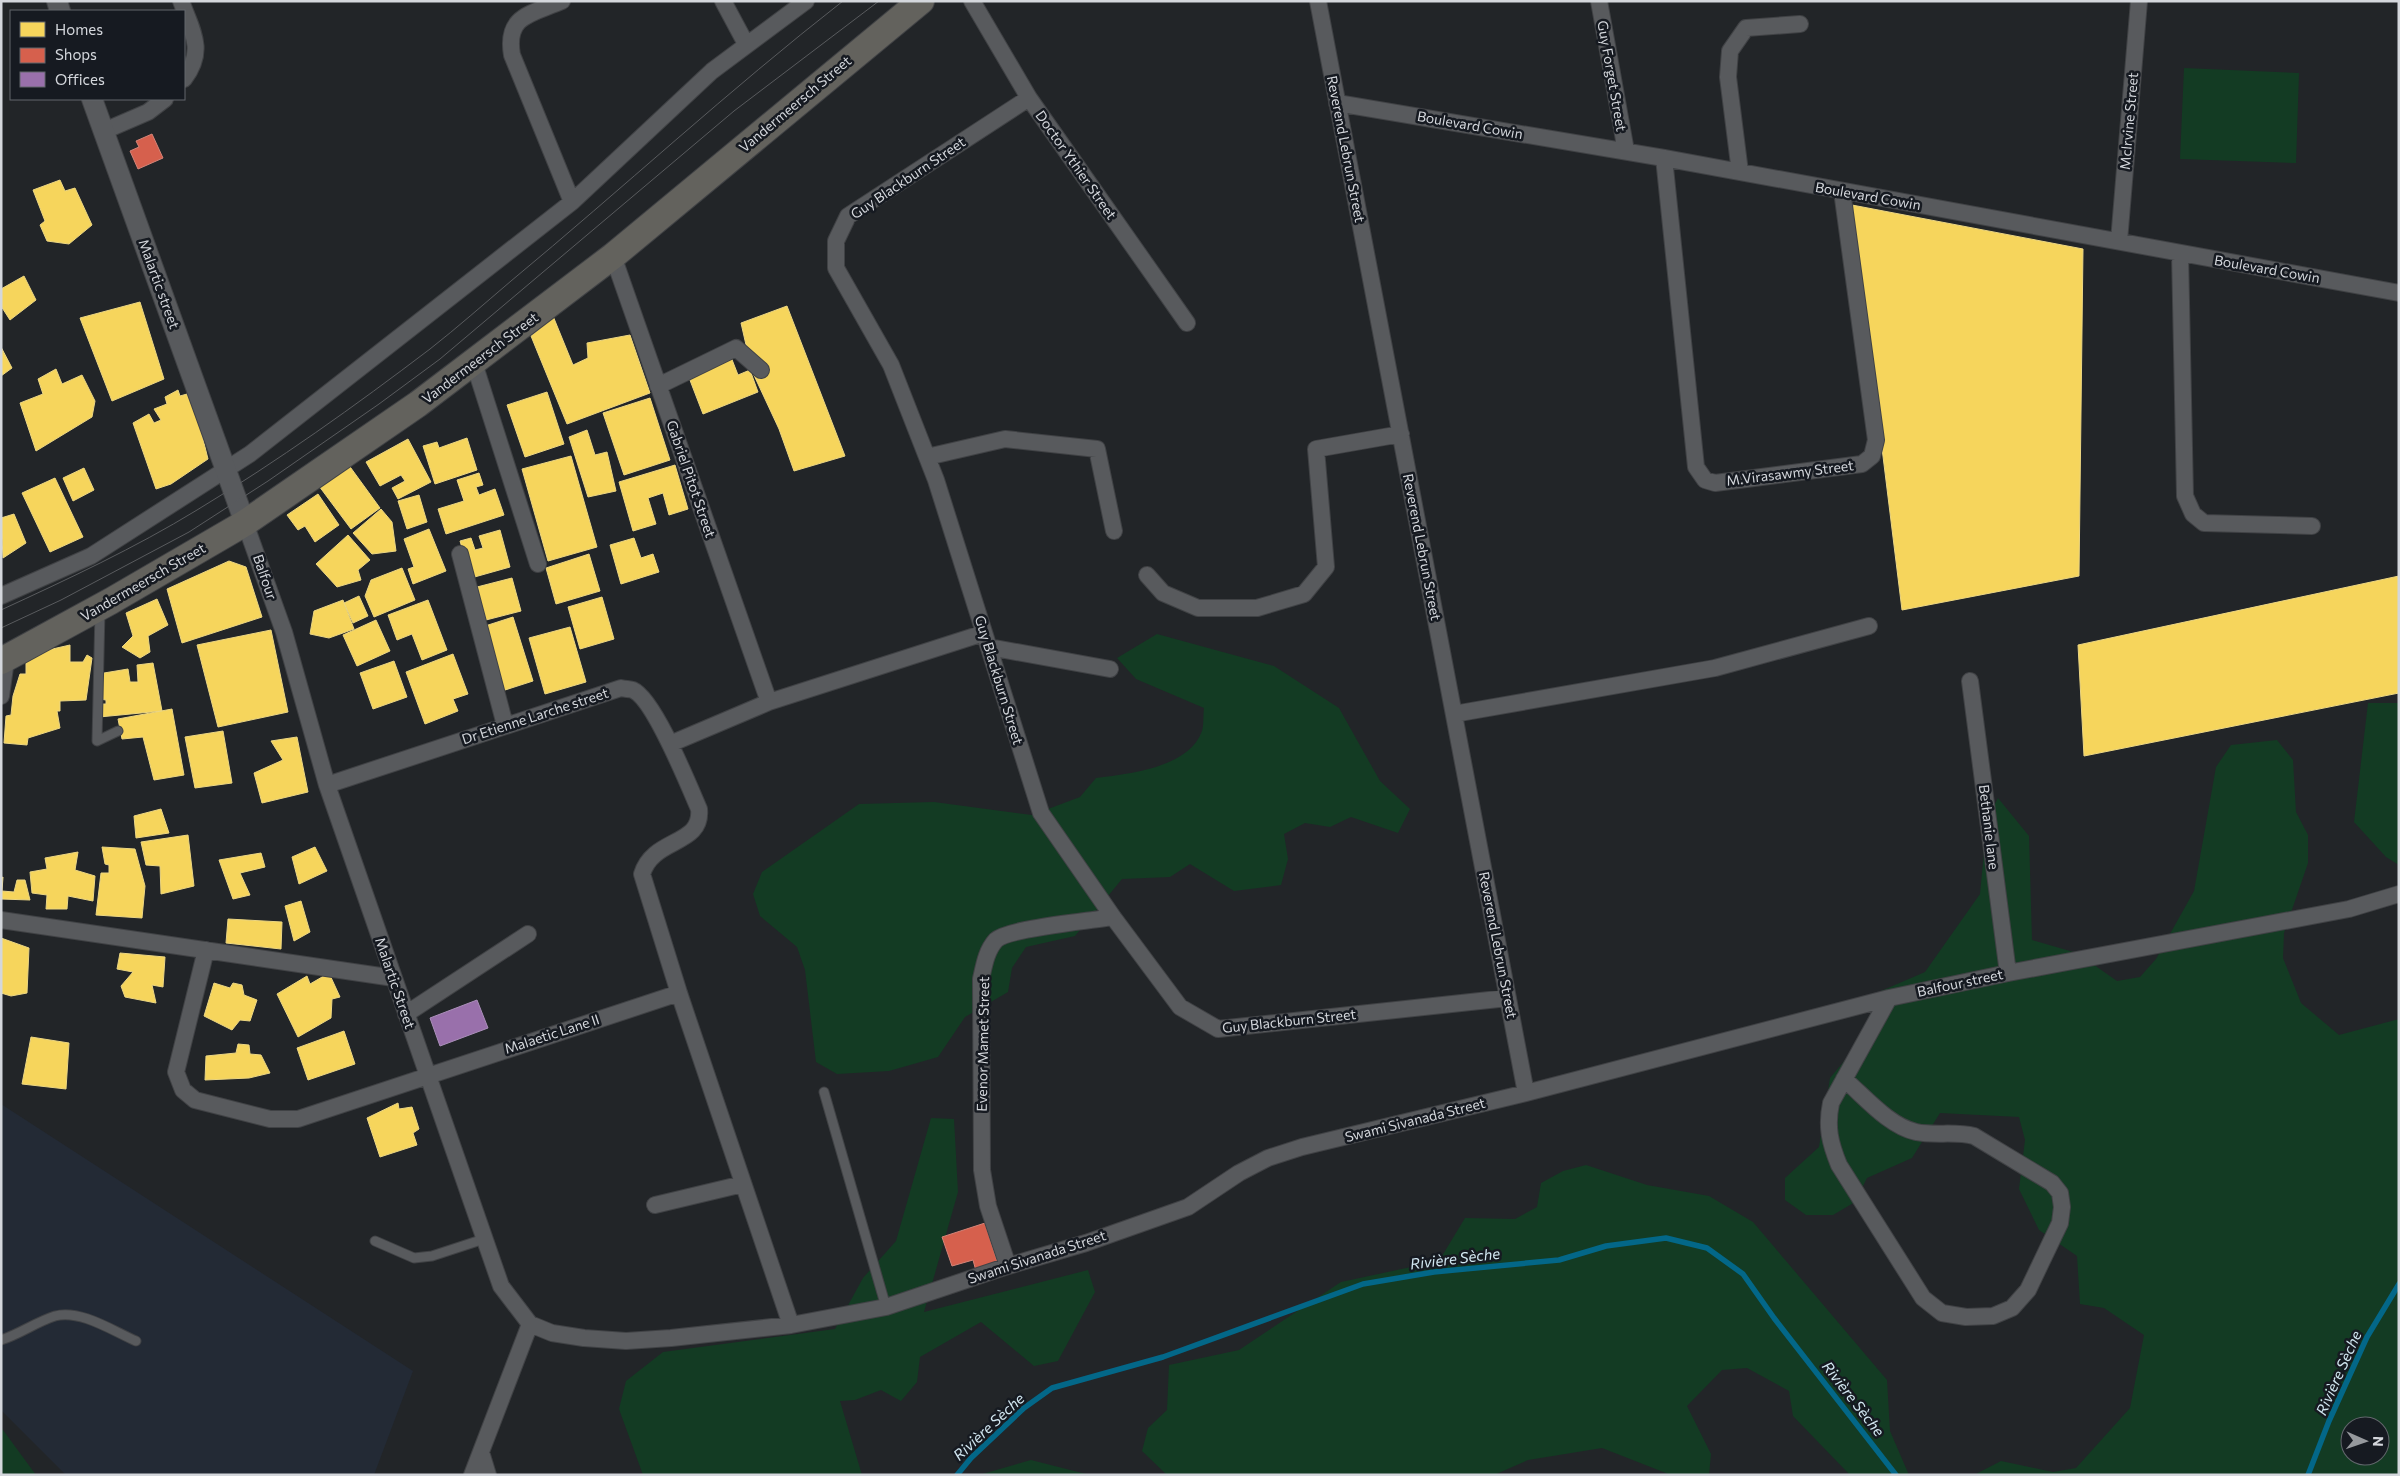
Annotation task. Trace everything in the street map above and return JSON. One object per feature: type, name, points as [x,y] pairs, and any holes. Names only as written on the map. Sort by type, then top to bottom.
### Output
[{"type":"main road","name":"Vandermeersch Street","points":[[3,661],[100,608],[245,523],[299,488],[474,363],[613,256],[921,1]]},
{"type":"street","points":[[562,1],[521,18],[512,28],[510,42],[512,55],[572,202]]},
{"type":"street","points":[[723,1],[746,44]]},
{"type":"street","points":[[1,596],[91,556],[226,470],[327,395],[572,202],[712,71],[806,1]]},
{"type":"street","name":"Doctor Ythier Street","points":[[972,1],[1029,98],[1187,323]]},
{"type":"street","name":"Reverend Lebrun Street","points":[[1318,1],[1526,1093]]},
{"type":"street","name":"Guy Forget Street","points":[[1599,1],[1626,151]]},
{"type":"street","name":"Mclrvine Street","points":[[2119,241],[2139,1]]},
{"type":"street","points":[[185,12],[198,48],[191,70],[185,78]]},
{"type":"street","points":[[1740,172],[1728,77],[1730,52],[1746,28],[1800,24]]},
{"type":"street","name":"Guy Blackburn Street","points":[[1029,98],[848,216],[836,241],[836,268],[891,365],[927,457],[1041,814],[1113,917],[1180,1007],[1218,1030],[1250,1024],[1508,998]]},
{"type":"street","name":"Malartic street","points":[[92,100],[245,523]]},
{"type":"street","points":[[104,132],[148,112],[164,100]]},
{"type":"street","name":"Boulevard Cowin","points":[[1337,103],[1626,151],[2399,294]]},
{"type":"street","name":"M.Virasawmy Street","points":[[1664,158],[1696,467],[1705,480],[1716,483],[1862,464],[1872,456],[1876,440],[1842,191]]},
{"type":"street","points":[[2180,253],[2185,496],[2192,514],[2204,523],[2312,526]]},
{"type":"street","name":"Gabriel Pitot Street","points":[[613,256],[768,702]]},
{"type":"street","points":[[658,386],[736,348],[761,370]]},
{"type":"street","points":[[474,363],[538,564]]},
{"type":"street","points":[[1146,575],[1163,593],[1198,608],[1257,608],[1304,594],[1326,567],[1316,449],[1401,434]]},
{"type":"street","points":[[927,457],[1005,439],[1096,449],[1114,531]]},
{"type":"street","name":"Balfour","points":[[245,523],[284,632]]},
{"type":"street","points":[[460,554],[504,725]]},
{"type":"street","points":[[1454,714],[1715,668],[1869,626]]},
{"type":"street","name":"Malartic Street","points":[[284,632],[327,785],[484,1239],[501,1286],[530,1324]]},
{"type":"street","points":[[670,744],[768,702],[986,640],[1110,669]]},
{"type":"street","points":[[1,696],[3,661]]},
{"type":"street","name":"Bethanie lane","points":[[1970,681],[2008,972]]},
{"type":"street","name":"Dr Etienne Larche street","points":[[327,785],[504,725],[621,688],[633,690],[643,699],[670,744],[699,809],[700,818],[696,829],[649,857],[642,874],[679,993],[791,1325]]},
{"type":"street","name":"Balfour street","points":[[1526,1093],[1889,998],[2008,972],[2349,909],[2399,894]]},
{"type":"street","name":"Evenor Mamet Street","points":[[1008,1266],[988,1206],[982,1170],[981,979],[988,952],[997,939],[1021,931],[1113,917]]},
{"type":"street","points":[[1,920],[394,978]]},
{"type":"street","points":[[406,1014],[528,934]]},
{"type":"street","name":"Malaetic Lane II","points":[[206,950],[176,1072],[182,1090],[195,1100],[270,1119],[298,1119],[426,1075],[679,993]]},
{"type":"street","points":[[1844,1079],[1901,1126],[1915,1131],[1964,1133],[1974,1136],[2035,1171],[2052,1183],[2060,1193],[2062,1207],[2060,1223],[2028,1290],[2012,1308],[1993,1316],[1966,1317],[1942,1313],[1923,1298],[1839,1165],[1829,1142],[1827,1121],[1831,1103],[1844,1079],[1889,998]]},
{"type":"street","name":"Swami Sivanada Street","points":[[530,1324],[552,1333],[584,1338],[626,1341],[791,1325],[886,1307],[1008,1266],[1086,1243],[1188,1207],[1240,1173],[1268,1158],[1302,1147],[1526,1093]]},
{"type":"street","points":[[655,1205],[743,1184]]},
{"type":"street","points":[[472,1475],[530,1324]]},
{"type":"street","points":[[481,1452],[488,1475]]},
{"type":"lane","points":[[100,608],[97,741],[118,732]]},
{"type":"lane","points":[[824,1092],[886,1307]]},
{"type":"lane","points":[[375,1241],[414,1258],[432,1256],[484,1239]]},
{"type":"lane","points":[[1,1340],[55,1316],[69,1315],[91,1321],[136,1341]]},
{"type":"shaded area","points":[[1,1104],[413,1371],[374,1475],[66,1475],[1,1410]]},
{"type":"green space","points":[[2184,68],[2299,73],[2296,163],[2180,159]]},
{"type":"green space","points":[[1157,634],[1274,666],[1339,708],[1380,781],[1410,809],[1398,833],[1351,817],[1330,827],[1305,823],[1284,834],[1288,859],[1281,885],[1234,891],[1190,864],[1170,877],[1122,879],[1075,936],[1026,947],[1012,968],[1008,992],[965,1017],[938,1057],[889,1071],[837,1074],[816,1062],[805,970],[797,947],[760,916],[753,894],[762,872],[859,804],[934,802],[1032,815],[1080,797],[1096,778],[1140,771],[1171,761],[1195,743],[1202,731],[1204,708],[1136,679],[1117,658]]},
{"type":"green space","points":[[2368,703],[2399,703],[2399,865],[2386,857],[2354,822]]},
{"type":"green space","points":[[2277,740],[2293,760],[2296,812],[2308,835],[2308,863],[2284,933],[2283,958],[2301,1003],[2339,1035],[2399,1019],[2399,1475],[1974,1475],[2001,1461],[2053,1472],[2076,1468],[2130,1408],[2144,1335],[2104,1308],[2080,1304],[2077,1256],[2039,1230],[2019,1189],[2025,1140],[2019,1117],[1940,1113],[1912,1158],[1867,1178],[1855,1202],[1833,1215],[1806,1215],[1785,1200],[1785,1178],[1819,1147],[1830,1078],[1865,1036],[1881,991],[1925,972],[1980,894],[1987,820],[1998,798],[2029,836],[2032,940],[2077,953],[2117,981],[2140,977],[2156,959],[2194,891],[2216,767],[2231,745]]},
{"type":"green space","points":[[931,1118],[954,1119],[958,1192],[924,1312],[1088,1270],[1095,1292],[1058,1361],[1034,1366],[981,1322],[920,1357],[917,1382],[901,1401],[881,1390],[855,1400],[840,1401],[862,1475],[643,1475],[619,1409],[626,1381],[663,1352],[835,1329],[863,1278],[896,1241]]},
{"type":"green space","points":[[1586,1165],[1647,1185],[1709,1196],[1753,1222],[1887,1380],[1890,1431],[1909,1475],[1850,1475],[1793,1416],[1789,1391],[1747,1368],[1722,1370],[1687,1406],[1711,1454],[1709,1475],[1671,1475],[1602,1448],[1528,1460],[1494,1475],[1167,1475],[1142,1451],[1148,1428],[1167,1410],[1169,1365],[1239,1350],[1341,1282],[1439,1261],[1465,1218],[1515,1219],[1537,1207],[1541,1183],[1563,1171]]},
{"type":"green space","points":[[1,1427],[3,1430],[36,1475],[1,1475]]},
{"type":"green space","points":[[1031,1460],[1090,1475],[979,1475]]},
{"type":"building: Homes","points":[[60,180],[65,191],[75,188],[92,225],[69,244],[47,241],[40,225],[45,221],[33,190]]},
{"type":"building: Homes","points":[[1852,205],[2083,249],[2079,576],[1902,610]]},
{"type":"building: Homes","points":[[24,276],[36,300],[10,320],[1,306],[1,289]]},
{"type":"building: Homes","points":[[140,302],[164,379],[112,401],[80,318]]},
{"type":"building: Homes","points":[[787,306],[845,456],[794,471],[779,429],[752,371],[741,323]]},
{"type":"building: Homes","points":[[553,316],[573,365],[588,358],[587,343],[630,335],[650,393],[567,424],[531,336]]},
{"type":"building: Homes","points":[[1,347],[12,368],[1,376]]},
{"type":"building: Homes","points":[[731,357],[738,375],[750,370],[758,392],[703,414],[688,375]]},
{"type":"building: Homes","points":[[56,369],[62,384],[82,375],[95,401],[92,417],[36,451],[20,403],[43,394],[38,379]]},
{"type":"building: Homes","points":[[178,390],[180,396],[187,394],[199,423],[208,459],[171,484],[156,489],[133,423],[149,414],[154,423],[161,420],[154,409],[167,404],[165,397]]},
{"type":"building: Homes","points":[[547,392],[564,444],[525,457],[507,405]]},
{"type":"building: Homes","points":[[650,398],[670,460],[624,475],[603,413]]},
{"type":"building: Homes","points":[[587,430],[595,455],[607,452],[616,491],[588,497],[569,437]]},
{"type":"building: Homes","points":[[467,438],[477,470],[435,484],[423,446],[437,442],[439,448]]},
{"type":"building: Homes","points":[[408,439],[431,482],[398,499],[392,488],[405,481],[401,475],[380,486],[366,462]]},
{"type":"building: Homes","points":[[571,456],[597,547],[548,561],[522,469]]},
{"type":"building: Homes","points":[[348,464],[380,508],[351,529],[319,486]]},
{"type":"building: Homes","points":[[675,465],[688,509],[669,515],[663,493],[648,498],[656,524],[633,531],[619,482]]},
{"type":"building: Homes","points":[[84,468],[94,490],[73,501],[63,478]]},
{"type":"building: Homes","points":[[479,473],[483,485],[476,487],[479,495],[495,489],[504,515],[446,534],[438,509],[464,501],[457,480]]},
{"type":"building: Homes","points":[[55,478],[83,537],[50,552],[22,493]]},
{"type":"building: Homes","points":[[318,494],[339,525],[315,542],[305,526],[298,530],[287,515]]},
{"type":"building: Homes","points":[[419,495],[427,522],[407,529],[398,501]]},
{"type":"building: Homes","points":[[381,509],[392,522],[396,551],[372,554],[353,533]]},
{"type":"building: Homes","points":[[14,514],[26,543],[3,558],[1,518]]},
{"type":"building: Homes","points":[[429,529],[446,571],[413,584],[408,569],[414,567],[404,539]]},
{"type":"building: Homes","points":[[500,530],[510,567],[471,578],[460,541],[471,538],[475,550],[483,548],[479,536]]},
{"type":"building: Homes","points":[[348,535],[370,560],[358,570],[361,580],[337,587],[316,564]]},
{"type":"building: Homes","points":[[634,538],[641,558],[653,554],[659,572],[621,584],[610,545]]},
{"type":"building: Homes","points":[[589,554],[600,591],[556,604],[546,568]]},
{"type":"building: Homes","points":[[229,561],[246,567],[262,617],[182,643],[167,589]]},
{"type":"building: Homes","points":[[402,568],[415,600],[374,617],[365,596],[371,580]]},
{"type":"building: Homes","points":[[2399,576],[2399,693],[2084,756],[2078,645]]},
{"type":"building: Homes","points":[[512,578],[521,611],[486,620],[477,587]]},
{"type":"building: Homes","points":[[359,596],[368,616],[353,623],[344,603]]},
{"type":"building: Homes","points":[[602,597],[614,639],[580,649],[568,607]]},
{"type":"building: Homes","points":[[157,599],[168,625],[148,636],[150,652],[140,658],[122,647],[133,636],[126,613]]},
{"type":"building: Homes","points":[[343,600],[354,629],[329,638],[310,634],[314,611]]},
{"type":"building: Homes","points":[[428,600],[447,650],[422,660],[412,634],[397,640],[388,615]]},
{"type":"building: Homes","points":[[513,617],[533,681],[502,691],[482,627]]},
{"type":"building: Homes","points":[[376,620],[390,651],[357,666],[343,635]]},
{"type":"building: Homes","points":[[570,627],[586,682],[545,694],[529,638]]},
{"type":"building: Homes","points":[[271,630],[288,712],[218,727],[197,645]]},
{"type":"building: Homes","points":[[70,645],[70,662],[83,662],[87,655],[92,658],[86,700],[60,701],[60,711],[57,711],[60,728],[28,738],[27,745],[4,743],[6,716],[11,715],[13,696],[20,674],[26,674],[26,655]]},
{"type":"building: Homes","points":[[453,654],[468,694],[453,699],[458,711],[425,724],[406,672]]},
{"type":"building: Homes","points":[[394,661],[407,697],[373,709],[360,673]]},
{"type":"building: Homes","points":[[153,663],[162,711],[99,717],[97,704],[106,704],[106,700],[99,699],[98,674],[128,669],[130,682],[138,682],[137,665]]},
{"type":"building: Homes","points":[[172,709],[184,775],[154,780],[143,737],[122,739],[118,719]]},
{"type":"building: Homes","points":[[223,731],[232,783],[195,788],[185,737]]},
{"type":"building: Homes","points":[[297,737],[308,792],[262,803],[254,773],[283,760],[271,741]]},
{"type":"building: Homes","points":[[161,809],[169,833],[136,838],[134,816]]},
{"type":"building: Homes","points":[[188,835],[194,886],[161,894],[160,866],[146,865],[141,842]]},
{"type":"building: Homes","points":[[102,847],[135,849],[145,886],[142,918],[96,915],[101,873],[109,873],[109,865],[105,864]]},
{"type":"building: Homes","points":[[315,847],[327,871],[299,884],[292,857]]},
{"type":"building: Homes","points":[[78,852],[75,870],[95,876],[93,901],[68,896],[67,909],[46,909],[47,895],[32,893],[30,872],[47,869],[45,858]]},
{"type":"building: Homes","points":[[261,853],[265,867],[240,873],[250,895],[233,899],[219,860]]},
{"type":"building: Homes","points":[[3,877],[2,891],[14,892],[17,880],[25,880],[30,900],[1,899],[1,878]]},
{"type":"building: Homes","points":[[301,901],[310,932],[294,941],[285,906]]},
{"type":"building: Homes","points":[[228,919],[282,922],[281,949],[226,943]]},
{"type":"building: Homes","points":[[1,938],[29,948],[27,993],[11,996],[1,993]]},
{"type":"building: Homes","points":[[120,953],[165,957],[163,987],[152,985],[156,1003],[125,997],[121,986],[133,972],[117,969]]},
{"type":"building: Homes","points":[[329,973],[340,997],[332,999],[331,1018],[298,1037],[277,994],[307,976],[310,984]]},
{"type":"building: Homes","points":[[214,983],[230,988],[233,983],[242,985],[244,995],[257,1000],[250,1021],[240,1020],[232,1030],[204,1016]]},
{"type":"building: Homes","points":[[344,1031],[355,1064],[308,1080],[297,1048]]},
{"type":"building: Homes","points":[[31,1037],[69,1043],[66,1089],[22,1084]]},
{"type":"building: Homes","points":[[238,1044],[249,1045],[250,1054],[261,1055],[270,1073],[249,1078],[205,1080],[206,1056],[236,1053]]},
{"type":"building: Homes","points":[[398,1103],[399,1109],[412,1107],[419,1129],[413,1133],[417,1145],[380,1157],[367,1118]]},
{"type":"building: Shops","points":[[152,134],[163,158],[138,169],[130,151],[139,147],[136,141]]},
{"type":"building: Shops","points":[[985,1223],[998,1264],[976,1271],[973,1260],[952,1266],[942,1237]]},
{"type":"building: Offices","points":[[477,1000],[488,1028],[440,1046],[430,1018]]},
{"type":"waterway","name":"Rivière Sèche","points":[[957,1475],[971,1458],[1024,1408],[1052,1388],[1163,1357],[1363,1284],[1434,1272],[1559,1260],[1606,1246],[1666,1238],[1707,1248],[1743,1274],[1774,1318],[1896,1475]]},
{"type":"waterway","name":"Rivière Sèche","points":[[2308,1475],[2329,1421],[2367,1337],[2399,1284]]},
{"type":"tram line","points":[[1,610],[101,563],[174,524],[287,453],[345,412],[451,332],[717,104],[843,1]]},
{"type":"tram line","points":[[1,628],[61,600],[189,532],[268,481],[379,404],[440,359],[734,111],[879,1]]}]
